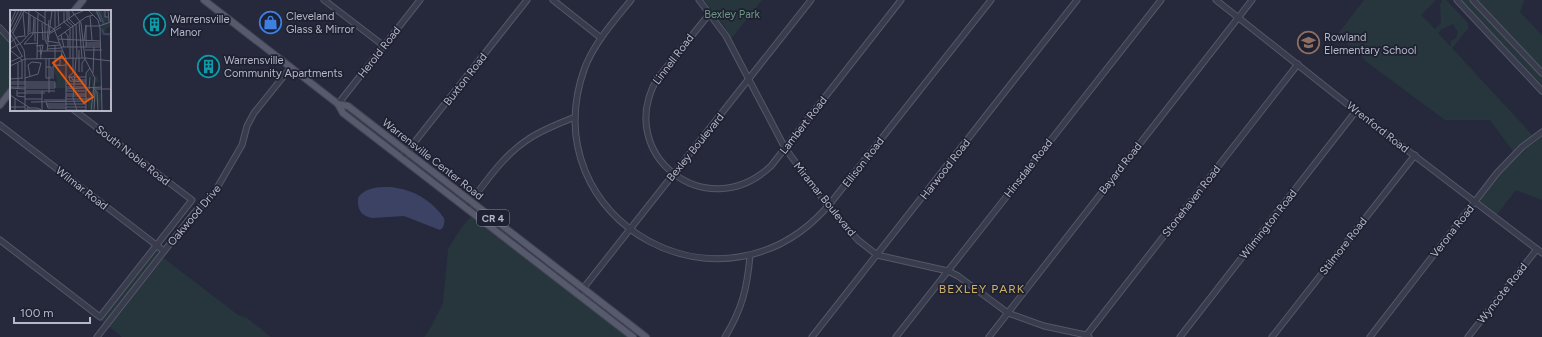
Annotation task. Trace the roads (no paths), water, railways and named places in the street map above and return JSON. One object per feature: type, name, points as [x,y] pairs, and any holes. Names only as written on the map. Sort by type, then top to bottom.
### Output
[{"type":"main road","points":[[75,10],[83,0]]},
{"type":"main road","name":"Warrensville Center Road","points":[[204,0],[338,104],[343,113],[633,337]]},
{"type":"main road","points":[[0,105],[10,92]]},
{"type":"main road","name":"Warrensville Center Road","points":[[338,104],[348,106],[646,337]]},
{"type":"street","points":[[324,0],[384,46]]},
{"type":"street","name":"Herold Road","points":[[338,104],[420,0]]},
{"type":"street","name":"Buxton Road","points":[[402,158],[527,0]]},
{"type":"street","points":[[553,0],[601,38]]},
{"type":"street","name":"Ellison Road","points":[[631,0],[601,38],[590,56],[583,73],[575,117],[579,149],[588,176],[605,204],[631,229],[648,241],[664,249],[695,258],[724,259],[750,256],[772,248],[794,237],[815,221],[991,0]]},
{"type":"street","name":"Miramar Boulevard","points":[[699,0],[726,36],[785,148],[828,206],[858,240],[877,255],[948,271],[964,280],[1008,313],[1044,326],[1087,336]]},
{"type":"street","name":"Bexley Boulevard","points":[[578,295],[811,0]]},
{"type":"street","name":"Lambert Road","points":[[673,174],[689,184],[716,190],[734,188],[750,182],[764,172],[785,148],[901,0]]},
{"type":"street","name":"Harwood Road","points":[[812,337],[1077,0]]},
{"type":"street","name":"Hinsdale Road","points":[[896,337],[1161,0]]},
{"type":"street","name":"Wrenford Road","points":[[1216,0],[1356,111],[1542,253]]},
{"type":"street","name":"Bayard Road","points":[[989,337],[1237,17],[1252,0]]},
{"type":"street","points":[[1457,0],[1542,91]]},
{"type":"street","points":[[1473,0],[1542,73]]},
{"type":"street","name":"Linnell Road","points":[[673,174],[660,160],[650,141],[646,123],[647,104],[652,87],[657,79],[710,13]]},
{"type":"street","points":[[0,28],[10,39]]},
{"type":"street","name":"Stonehaven Road","points":[[1087,336],[1298,64]]},
{"type":"street","name":"Oakwood Drive","points":[[97,337],[194,213],[214,193],[242,145],[247,126],[254,113],[291,67]]},
{"type":"street","name":"South Noble Road","points":[[75,111],[192,200],[157,246]]},
{"type":"street","name":"Wilmington Road","points":[[1180,337],[1356,111]]},
{"type":"street","points":[[466,208],[502,162],[522,143],[545,129],[575,117]]},
{"type":"street","name":"Wilmar Road","points":[[0,125],[164,251]]},
{"type":"street","name":"Verona Road","points":[[1370,337],[1506,164],[1522,147],[1542,132]]},
{"type":"street","name":"Stilmore Road","points":[[1272,337],[1415,155]]},
{"type":"street","points":[[0,240],[100,317],[157,246]]},
{"type":"street","name":"Wyncote Road","points":[[1468,337],[1537,249]]},
{"type":"street","points":[[725,337],[740,310],[746,291],[750,256]]},
{"type":"water","points":[[391,187],[407,190],[421,196],[439,211],[444,218],[442,228],[440,230],[404,216],[372,218],[362,214],[359,209],[358,202],[358,198],[361,194],[373,188]]},
{"type":"place","name":"Cleveland Glass & Mirror","points":[[270,22]]},
{"type":"place","name":"Warrensville Manor","points":[[154,25]]},
{"type":"place","name":"Rowland Elementary School","points":[[1308,43]]},
{"type":"place","name":"Warrensville Community Apartments","points":[[209,66]]},
{"type":"district","name":"BEXLEY PARK","points":[[982,289]]},
{"type":"park label","name":"Bexley Park","points":[[732,14]]}]
